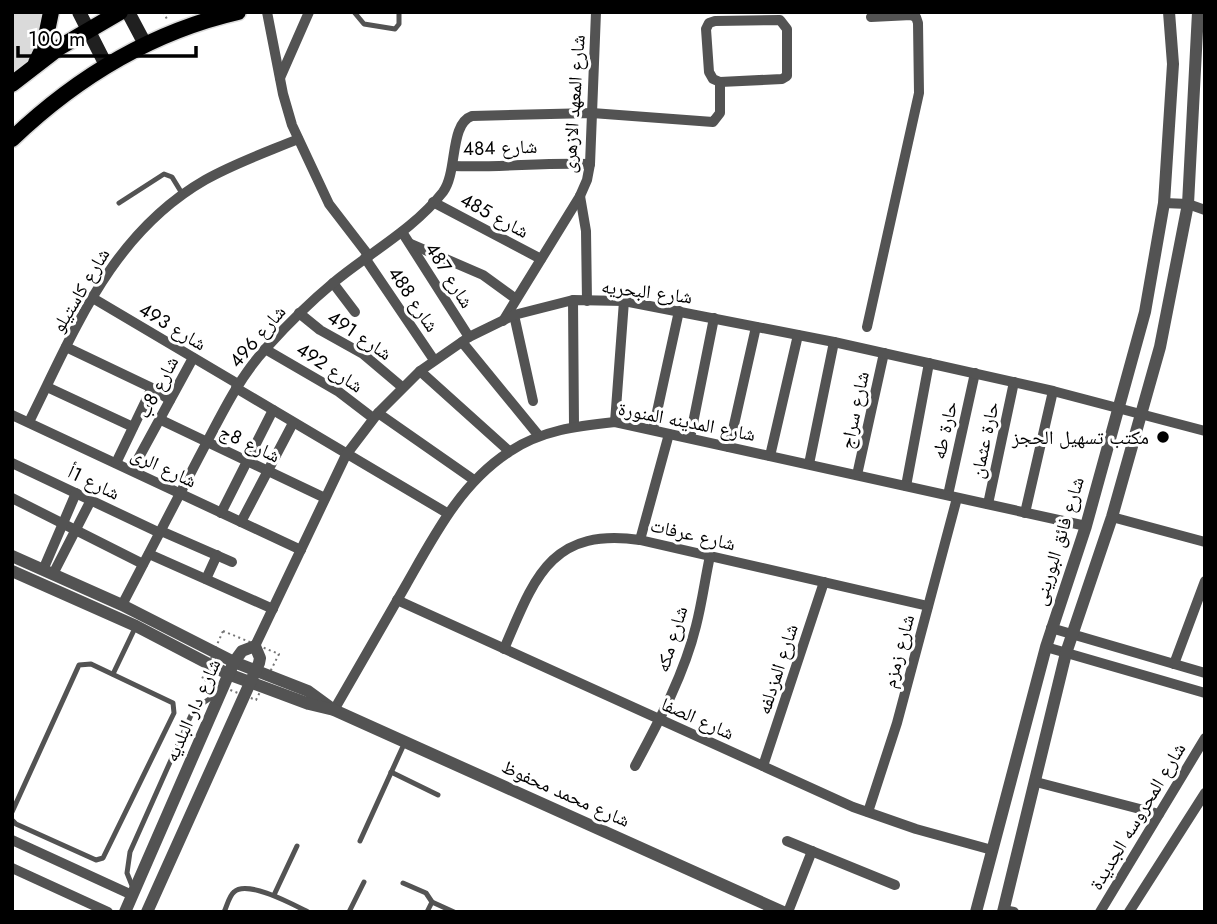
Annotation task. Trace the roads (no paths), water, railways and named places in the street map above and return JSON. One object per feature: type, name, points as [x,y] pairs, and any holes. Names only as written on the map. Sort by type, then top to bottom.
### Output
[{"type":"main road","points":[[36,64],[44,46],[51,12]]},
{"type":"main road","points":[[79,12],[106,65]]},
{"type":"main road","points":[[12,84],[87,29],[120,12]]},
{"type":"main road","points":[[128,12],[145,44]]},
{"type":"main road","points":[[12,139],[60,97],[106,65],[145,44],[204,21],[238,12]]},
{"type":"street","name":"شارع 488","points":[[267,12],[287,110],[329,204],[434,360]]},
{"type":"street","points":[[280,78],[309,12]]},
{"type":"street","name":"شارع المعهد الازهرى","points":[[503,321],[580,196],[587,180],[593,113],[596,12]]},
{"type":"street","name":"شارع فائق البورينى","points":[[976,912],[1045,647],[1086,526],[1145,312],[1164,203],[1173,64],[1169,12]]},
{"type":"street","points":[[867,327],[920,81],[916,17],[911,15],[871,19]]},
{"type":"street","points":[[751,16],[776,19],[786,26],[788,76],[782,79],[720,82],[713,79],[709,72],[707,26],[715,21],[751,16]]},
{"type":"street","points":[[1007,911],[1066,653],[1112,517],[1160,347],[1188,204],[1200,21]]},
{"type":"street","points":[[593,113],[713,122],[720,113],[720,82]]},
{"type":"street","name":"شارع 496","points":[[122,606],[237,386],[265,349],[299,313],[332,283],[402,232],[446,187],[453,166],[458,130],[463,121],[472,116],[593,113]]},
{"type":"street","name":"شارع كاستيلو","points":[[12,428],[47,387],[92,297],[129,244],[167,206],[183,195],[233,165],[298,139]]},
{"type":"street","name":"شارع 484","points":[[453,166],[490,167],[546,162],[590,164]]},
{"type":"street","name":"شارع المعهد الازهرى","points":[[580,196],[585,222],[587,301]]},
{"type":"street","name":"شارع 485","points":[[433,202],[541,259]]},
{"type":"street","points":[[1164,203],[1188,204],[1205,211]]},
{"type":"street","name":"شارع 487","points":[[402,232],[465,339],[539,436]]},
{"type":"street","points":[[409,244],[483,275],[516,299]]},
{"type":"street","points":[[332,283],[355,312]]},
{"type":"street","name":"شارع 493","points":[[92,297],[293,423],[447,513]]},
{"type":"street","points":[[573,300],[574,426]]},
{"type":"street","name":"شارع البحريه","points":[[255,646],[346,455],[376,415],[420,370],[465,339],[514,315],[573,300],[624,302],[834,342],[1053,391],[1205,431]]},
{"type":"street","points":[[615,422],[624,302]]},
{"type":"street","points":[[653,430],[679,311]]},
{"type":"street","name":"شارع 491","points":[[299,313],[320,330],[372,360],[402,387]]},
{"type":"street","points":[[514,315],[533,401]]},
{"type":"street","points":[[690,438],[714,318]]},
{"type":"street","points":[[729,447],[756,327]]},
{"type":"street","points":[[770,456],[798,335]]},
{"type":"street","points":[[809,464],[834,342]]},
{"type":"street","points":[[66,347],[152,388],[170,400]]},
{"type":"street","name":"شارع 492","points":[[265,349],[376,415],[474,480]]},
{"type":"street","name":"شارع سراج","points":[[858,475],[884,353]]},
{"type":"street","name":"شارع 8ب","points":[[132,470],[193,358]]},
{"type":"street","points":[[906,486],[929,363]]},
{"type":"street","points":[[420,370],[509,451]]},
{"type":"street","name":"حارة طه","points":[[952,496],[975,373]]},
{"type":"street","name":"حارة عثمان","points":[[988,504],[1014,382]]},
{"type":"street","points":[[47,387],[133,427]]},
{"type":"street","points":[[116,463],[152,388]]},
{"type":"street","points":[[1026,513],[1053,391]]},
{"type":"street","points":[[221,513],[273,410]]},
{"type":"street","name":"شارع الرى","points":[[19,418],[301,550]]},
{"type":"street","name":"شارع 8ج","points":[[159,419],[326,498]]},
{"type":"street","name":"شارع المدينه المنورة","points":[[334,710],[447,513],[474,480],[509,451],[539,436],[574,426],[615,422],[1086,526]]},
{"type":"street","points":[[241,522],[293,423]]},
{"type":"street","points":[[640,540],[669,434]]},
{"type":"street","name":"شارع 1أ","points":[[12,463],[160,532],[232,562]]},
{"type":"street","points":[[48,572],[62,523],[76,493]]},
{"type":"street","name":"شارع زمزم","points":[[867,812],[897,723],[929,606],[952,496]]},
{"type":"street","points":[[12,498],[146,559],[206,579],[273,609]]},
{"type":"street","points":[[48,572],[91,500]]},
{"type":"street","points":[[1112,517],[1205,542]]},
{"type":"street","name":"شارع عرفات","points":[[504,649],[532,584],[543,569],[556,556],[571,547],[606,537],[640,540],[929,606]]},
{"type":"street","points":[[206,579],[217,555]]},
{"type":"street","name":"شارع محمد محفوظ","points":[[12,556],[122,606],[159,631],[231,668],[254,676],[309,704],[334,710],[783,912]]},
{"type":"street","name":"شارع مكه","points":[[635,766],[660,719],[696,627],[709,556]]},
{"type":"street","name":"شارع محمد محفوظ","points":[[12,571],[136,626],[159,631]]},
{"type":"street","points":[[1174,664],[1205,581]]},
{"type":"street","name":"شارع المزدلفه","points":[[763,766],[824,582]]},
{"type":"street","name":"شارع الصفا","points":[[397,600],[867,812],[992,850]]},
{"type":"street","points":[[1051,628],[1205,673]]},
{"type":"street","points":[[147,912],[254,676],[260,658],[255,646]]},
{"type":"street","name":"شارع دار البلديه","points":[[125,912],[231,668],[242,651],[255,646]]},
{"type":"street","points":[[1045,647],[1205,693]]},
{"type":"street","name":"شارع المحروسه الجديدة","points":[[1100,912],[1205,738]]},
{"type":"street","points":[[1035,782],[1159,814]]},
{"type":"street","points":[[1129,912],[1205,793]]},
{"type":"street","points":[[174,797],[196,806]]},
{"type":"street","points":[[12,840],[133,893]]},
{"type":"street","points":[[787,841],[895,885]]},
{"type":"street","points":[[788,912],[812,851]]},
{"type":"street","points":[[12,868],[108,912]]},
{"type":"lane","points":[[354,12],[364,24],[395,29],[399,24],[399,12]]},
{"type":"lane","points":[[119,203],[164,174],[172,177],[183,195]]},
{"type":"lane","points":[[113,674],[136,626]]},
{"type":"lane","points":[[12,813],[77,668],[87,663],[170,701],[175,710],[106,855],[100,860],[12,820]]},
{"type":"lane","points":[[133,893],[127,868],[134,843],[192,713],[209,698],[220,693]]},
{"type":"lane","points":[[360,841],[405,742]]},
{"type":"lane","points":[[391,772],[438,795]]},
{"type":"lane","points":[[274,895],[297,846]]},
{"type":"lane","points":[[349,912],[364,882]]},
{"type":"lane","points":[[403,883],[426,893],[432,902],[454,912]]},
{"type":"lane","points":[[224,912],[236,890],[274,895],[308,912]]},
{"type":"lane","points":[[427,912],[432,902]]},
{"type":"place","name":"مكتب تسهيل الحجز","points":[[1163,437]]}]
